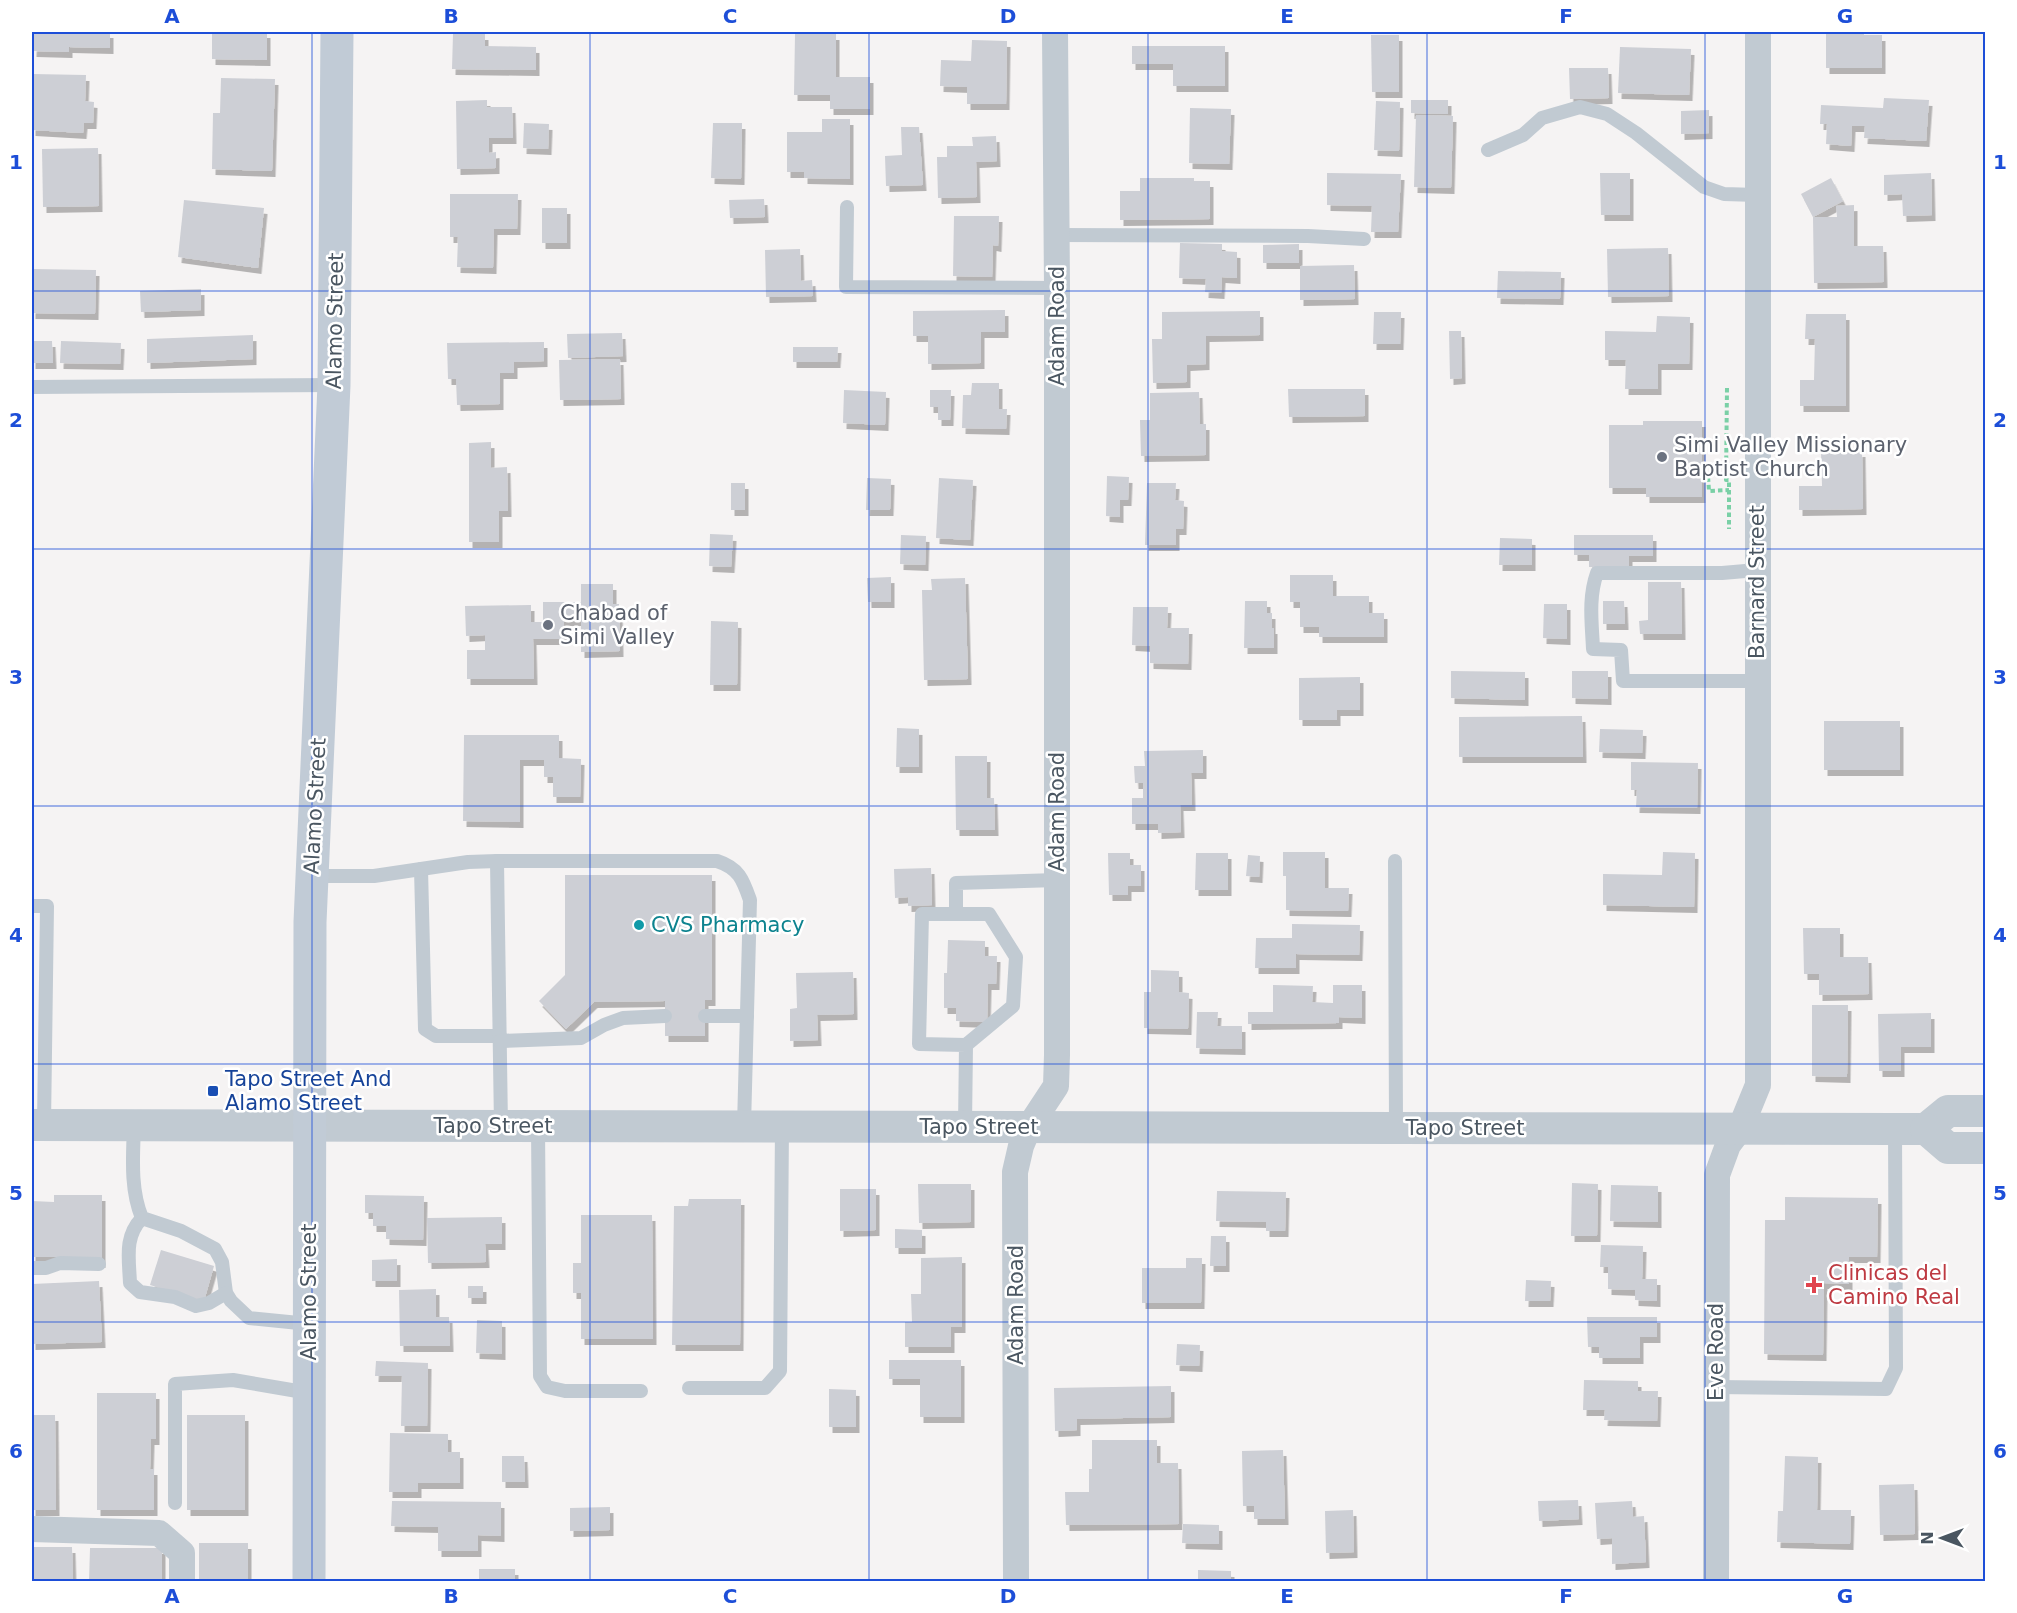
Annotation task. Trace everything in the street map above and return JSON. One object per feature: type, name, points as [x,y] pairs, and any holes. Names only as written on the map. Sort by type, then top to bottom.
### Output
[{"type":"main road","name":"Alamo Street","points":[[309,1581],[310,922],[334,385],[337,32]]},
{"type":"street","name":"Adam Road","points":[[1016,1581],[1015,1172],[1021,1146],[1029,1127],[1056,1086],[1058,288],[1055,32]]},
{"type":"street","name":"Barnard Street","points":[[1740,1129],[1758,1085],[1758,32]]},
{"type":"street","points":[[1986,1111],[1948,1111],[1926,1129],[1948,1148],[1986,1148]]},
{"type":"street","name":"Tapo Street","points":[[38,1125],[1926,1129]]},
{"type":"street","name":"Eve Road","points":[[1716,1581],[1717,1175],[1728,1144],[1740,1129]]},
{"type":"street","points":[[32,1529],[159,1533],[182,1553],[182,1581]]},
{"type":"lane","points":[[1488,150],[1523,135],[1542,118],[1580,107],[1607,114],[1636,133],[1704,187],[1724,194],[1757,195]]},
{"type":"lane","points":[[847,207],[846,287],[1058,288]]},
{"type":"lane","points":[[1057,235],[1308,236],[1364,239]]},
{"type":"lane","points":[[32,387],[334,385]]},
{"type":"lane","points":[[1757,570],[1722,573],[1597,573],[1592,587],[1591,601],[1593,650],[1621,650],[1623,681],[1757,681]]},
{"type":"lane","points":[[312,876],[374,876],[468,862],[497,861],[717,861],[727,864],[742,877],[750,900],[744,1126]]},
{"type":"lane","points":[[497,861],[501,1126]]},
{"type":"lane","points":[[1395,861],[1395,1128]]},
{"type":"lane","points":[[421,869],[425,1029],[436,1036],[580,1038],[623,1018],[665,1017]]},
{"type":"lane","points":[[956,914],[956,883],[1057,880]]},
{"type":"lane","points":[[32,906],[47,906],[38,1043],[38,1125]]},
{"type":"lane","points":[[922,914],[989,914],[1016,957],[1013,1006],[966,1045],[919,1044],[922,914]]},
{"type":"lane","points":[[705,1016],[747,1016]]},
{"type":"lane","points":[[965,1126],[966,1045]]},
{"type":"lane","points":[[134,1125],[133,1171],[137,1206],[142,1218],[181,1231],[215,1250],[222,1262],[226,1293],[249,1318],[309,1324]]},
{"type":"lane","points":[[538,1126],[540,1376],[547,1387],[565,1391],[641,1391]]},
{"type":"lane","points":[[689,1388],[765,1388],[780,1371],[782,1126]]},
{"type":"lane","points":[[1716,1387],[1886,1389],[1896,1368],[1895,1129]]},
{"type":"lane","points":[[142,1218],[133,1227],[128,1241],[130,1283],[133,1287],[140,1292],[175,1297],[196,1306],[208,1303],[226,1293]]},
{"type":"lane","points":[[32,1268],[46,1268],[60,1263],[99,1264]]},
{"type":"lane","points":[[175,1503],[175,1384],[233,1380],[309,1393]]},
{"type":"path","points":[[1727,388],[1726,480],[1729,480],[1729,529]]},
{"type":"path","points":[[1702,476],[1708,476],[1709,491],[1729,490]]},
{"type":"building","points":[[34,32],[110,32],[110,48],[69,47],[69,52],[33,51]]},
{"type":"building","points":[[212,32],[267,32],[267,60],[212,59]]},
{"type":"building","points":[[1826,32],[1864,32],[1864,35],[1882,35],[1882,68],[1826,68]]},
{"type":"building","points":[[453,34],[485,34],[485,46],[536,47],[536,70],[452,69]]},
{"type":"building","points":[[795,34],[836,34],[836,77],[870,77],[870,109],[830,109],[830,95],[794,95]]},
{"type":"building","points":[[1371,35],[1399,35],[1399,92],[1372,92]]},
{"type":"building","points":[[972,40],[1007,41],[1006,104],[967,104],[967,87],[940,86],[941,60],[971,61]]},
{"type":"building","points":[[1132,46],[1225,46],[1225,86],[1173,86],[1173,64],[1132,64]]},
{"type":"building","points":[[1620,47],[1691,49],[1689,95],[1618,93]]},
{"type":"building","points":[[1569,68],[1608,68],[1609,98],[1570,99]]},
{"type":"building","points":[[32,74],[86,75],[85,101],[94,102],[93,123],[84,123],[83,133],[32,130]]},
{"type":"building","points":[[221,78],[275,79],[272,171],[212,169],[213,113],[220,113]]},
{"type":"building","points":[[1884,98],[1929,100],[1926,141],[1864,138],[1865,126],[1852,126],[1851,146],[1826,144],[1827,124],[1820,124],[1821,105],[1883,108]]},
{"type":"building","points":[[487,100],[487,107],[512,107],[513,138],[489,138],[489,153],[496,152],[496,168],[457,169],[456,101]]},
{"type":"building","points":[[1411,100],[1448,100],[1448,114],[1411,113]]},
{"type":"building","points":[[1376,101],[1400,102],[1399,151],[1374,150]]},
{"type":"building","points":[[1190,108],[1231,109],[1229,164],[1189,163]]},
{"type":"building","points":[[1709,110],[1709,133],[1681,134],[1681,111]]},
{"type":"building","points":[[1416,115],[1453,116],[1451,188],[1414,187]]},
{"type":"building","points":[[822,119],[850,119],[850,179],[804,178],[804,172],[787,172],[787,132],[822,132]]},
{"type":"building","points":[[524,123],[549,124],[548,149],[523,148]]},
{"type":"building","points":[[713,123],[742,123],[741,179],[711,178]]},
{"type":"building","points":[[901,127],[919,127],[923,185],[886,186],[885,156],[902,155]]},
{"type":"building","points":[[996,136],[997,161],[976,162],[977,197],[938,198],[937,157],[947,157],[947,146],[973,146],[972,137]]},
{"type":"building","points":[[98,148],[99,206],[43,207],[42,149]]},
{"type":"building","points":[[1327,173],[1401,174],[1398,232],[1371,232],[1372,206],[1327,205]]},
{"type":"building","points":[[1600,173],[1630,173],[1630,215],[1601,215]]},
{"type":"building","points":[[1931,173],[1932,215],[1903,216],[1902,194],[1884,195],[1884,175]]},
{"type":"building","points":[[1140,178],[1194,178],[1194,181],[1210,181],[1210,219],[1120,220],[1120,191],[1140,191]]},
{"type":"building","points":[[1831,178],[1843,201],[1813,217],[1801,194]]},
{"type":"building","points":[[450,194],[518,194],[517,229],[494,229],[493,268],[457,267],[458,237],[450,237]]},
{"type":"building","points":[[764,199],[765,217],[730,218],[729,200]]},
{"type":"building","points":[[184,200],[264,208],[258,268],[178,257]]},
{"type":"building","points":[[1854,205],[1854,246],[1883,246],[1884,282],[1814,283],[1813,217],[1837,217],[1836,206]]},
{"type":"building","points":[[542,208],[567,208],[567,243],[542,243]]},
{"type":"building","points":[[954,216],[999,216],[998,246],[993,245],[992,277],[953,276]]},
{"type":"building","points":[[1180,243],[1222,244],[1222,251],[1237,252],[1237,278],[1222,277],[1221,293],[1205,292],[1206,279],[1179,278]]},
{"type":"building","points":[[1299,244],[1299,263],[1263,263],[1263,245]]},
{"type":"building","points":[[1668,248],[1669,296],[1608,297],[1607,249]]},
{"type":"building","points":[[800,249],[801,281],[812,280],[813,296],[766,297],[765,250]]},
{"type":"building","points":[[1354,265],[1355,299],[1300,300],[1300,266]]},
{"type":"building","points":[[32,269],[96,270],[95,314],[32,313]]},
{"type":"building","points":[[1498,271],[1561,272],[1560,299],[1497,298]]},
{"type":"building","points":[[201,289],[201,310],[141,312],[140,291]]},
{"type":"building","points":[[1005,310],[1005,332],[981,332],[981,363],[928,364],[928,336],[913,336],[913,311]]},
{"type":"building","points":[[1260,311],[1260,335],[1206,336],[1206,364],[1187,365],[1187,382],[1153,383],[1152,339],[1162,339],[1162,312]]},
{"type":"building","points":[[1374,312],[1401,312],[1400,344],[1373,344]]},
{"type":"building","points":[[1806,314],[1846,314],[1846,406],[1800,406],[1800,380],[1814,380],[1815,339],[1805,339]]},
{"type":"building","points":[[1657,316],[1690,317],[1689,364],[1658,364],[1658,389],[1625,389],[1626,360],[1605,360],[1605,331],[1656,332]]},
{"type":"building","points":[[1449,331],[1461,331],[1462,378],[1450,379]]},
{"type":"building","points":[[622,333],[623,356],[568,358],[567,334]]},
{"type":"building","points":[[253,335],[253,359],[147,363],[147,339]]},
{"type":"building","points":[[32,341],[52,341],[53,363],[32,363]]},
{"type":"building","points":[[61,341],[121,343],[120,364],[60,363]]},
{"type":"building","points":[[544,342],[544,361],[514,362],[514,373],[500,373],[500,404],[457,405],[456,379],[448,379],[447,343]]},
{"type":"building","points":[[793,347],[838,347],[837,362],[793,362]]},
{"type":"building","points":[[620,359],[621,399],[560,400],[559,360]]},
{"type":"building","points":[[972,383],[999,383],[999,409],[1007,409],[1006,429],[962,428],[963,395],[971,395]]},
{"type":"building","points":[[1288,389],[1365,389],[1365,416],[1289,417]]},
{"type":"building","points":[[844,390],[886,392],[885,425],[843,423]]},
{"type":"building","points":[[930,390],[951,390],[950,420],[938,420],[938,407],[930,407]]},
{"type":"building","points":[[1199,392],[1200,424],[1206,424],[1206,455],[1141,456],[1140,420],[1150,420],[1150,393]]},
{"type":"building","points":[[1643,421],[1702,421],[1702,497],[1646,497],[1646,488],[1609,488],[1609,425],[1643,425]]},
{"type":"building","points":[[491,442],[491,468],[507,467],[508,511],[499,511],[499,542],[469,542],[469,443]]},
{"type":"building","points":[[1862,451],[1863,509],[1799,510],[1799,486],[1822,486],[1821,452]]},
{"type":"building","points":[[1107,476],[1129,477],[1128,500],[1120,500],[1120,517],[1106,516]]},
{"type":"building","points":[[867,478],[891,479],[890,510],[866,510]]},
{"type":"building","points":[[939,478],[973,480],[970,540],[936,538]]},
{"type":"building","points":[[731,483],[745,483],[745,510],[731,510]]},
{"type":"building","points":[[1147,483],[1176,483],[1175,500],[1184,501],[1183,529],[1176,529],[1176,545],[1145,545]]},
{"type":"building","points":[[710,534],[733,535],[731,567],[709,566]]},
{"type":"building","points":[[901,535],[926,536],[925,565],[900,564]]},
{"type":"building","points":[[1574,535],[1653,535],[1653,556],[1629,556],[1629,567],[1589,567],[1589,555],[1574,555]]},
{"type":"building","points":[[1500,538],[1532,539],[1532,565],[1499,565]]},
{"type":"building","points":[[1290,575],[1333,575],[1333,596],[1369,596],[1369,613],[1384,613],[1384,637],[1319,637],[1319,627],[1300,627],[1300,602],[1290,602]]},
{"type":"building","points":[[891,577],[891,602],[868,602],[867,578]]},
{"type":"building","points":[[965,578],[968,679],[924,680],[922,590],[932,590],[931,579]]},
{"type":"building","points":[[1648,582],[1681,582],[1682,634],[1640,634],[1639,621],[1648,620]]},
{"type":"building","points":[[581,584],[613,584],[613,604],[619,604],[620,651],[581,652],[581,620],[564,620],[564,639],[533,639],[534,679],[467,679],[467,650],[485,650],[485,635],[466,636],[465,606],[531,605],[531,622],[543,622],[543,602],[581,602]]},
{"type":"building","points":[[1245,601],[1267,601],[1267,613],[1272,613],[1274,648],[1244,648]]},
{"type":"building","points":[[1603,601],[1624,601],[1625,624],[1603,624]]},
{"type":"building","points":[[1544,604],[1567,604],[1567,639],[1543,638]]},
{"type":"building","points":[[1133,607],[1168,607],[1167,628],[1189,628],[1188,664],[1150,663],[1150,646],[1132,645]]},
{"type":"building","points":[[711,621],[738,622],[737,685],[710,685]]},
{"type":"building","points":[[1451,671],[1525,672],[1525,700],[1451,698]]},
{"type":"building","points":[[1572,671],[1608,671],[1608,699],[1572,698]]},
{"type":"building","points":[[1360,677],[1360,710],[1337,710],[1337,720],[1299,720],[1299,678]]},
{"type":"building","points":[[1582,716],[1583,757],[1459,757],[1459,717]]},
{"type":"building","points":[[1824,721],[1900,721],[1900,770],[1824,770]]},
{"type":"building","points":[[897,728],[919,729],[919,767],[896,767]]},
{"type":"building","points":[[1600,729],[1643,730],[1642,753],[1599,752]]},
{"type":"building","points":[[464,735],[559,735],[559,758],[581,759],[580,797],[553,797],[553,777],[544,777],[544,760],[520,760],[520,822],[463,821]]},
{"type":"building","points":[[1203,750],[1203,773],[1191,773],[1192,805],[1180,805],[1181,832],[1158,833],[1158,824],[1132,824],[1132,798],[1143,798],[1143,783],[1135,783],[1134,766],[1145,766],[1144,751]]},
{"type":"building","points":[[955,756],[987,756],[987,798],[994,798],[995,830],[956,830]]},
{"type":"building","points":[[1631,762],[1698,763],[1697,808],[1636,807],[1637,790],[1631,790]]},
{"type":"building","points":[[1283,852],[1325,852],[1325,888],[1349,888],[1348,911],[1286,910]]},
{"type":"building","points":[[1663,852],[1695,853],[1694,907],[1603,905],[1603,874],[1662,875]]},
{"type":"building","points":[[1108,853],[1130,853],[1130,865],[1141,865],[1141,886],[1128,886],[1128,895],[1109,895]]},
{"type":"building","points":[[1196,853],[1228,853],[1228,890],[1195,890]]},
{"type":"building","points":[[1248,855],[1260,856],[1259,877],[1246,876]]},
{"type":"building","points":[[931,868],[932,905],[908,906],[908,897],[895,898],[894,869]]},
{"type":"building","name":"CVS Pharmacy","points":[[565,875],[712,875],[712,1000],[705,1000],[705,1036],[665,1036],[665,1001],[594,1002],[566,1029],[539,1001],[565,975]]},
{"type":"building","points":[[1292,924],[1360,925],[1359,955],[1296,954],[1296,968],[1255,968],[1256,938],[1292,938]]},
{"type":"building","points":[[1803,928],[1840,928],[1840,957],[1868,957],[1869,994],[1819,995],[1819,974],[1804,974]]},
{"type":"building","points":[[948,940],[985,941],[985,956],[997,956],[996,984],[988,984],[987,1022],[956,1021],[956,1008],[944,1008],[944,973],[947,973]]},
{"type":"building","points":[[1151,970],[1179,971],[1179,992],[1189,993],[1188,1029],[1144,1028],[1144,992],[1151,992]]},
{"type":"building","points":[[853,972],[854,1014],[817,1015],[818,1040],[790,1041],[790,1009],[797,1008],[796,973]]},
{"type":"building","points":[[1273,985],[1313,986],[1312,1002],[1333,1003],[1333,985],[1362,985],[1362,1018],[1339,1017],[1339,1023],[1248,1024],[1248,1012],[1273,1012]]},
{"type":"building","points":[[1812,1005],[1848,1005],[1847,1077],[1812,1076]]},
{"type":"building","points":[[1197,1012],[1218,1012],[1217,1026],[1242,1026],[1242,1049],[1196,1048]]},
{"type":"building","points":[[1931,1013],[1931,1047],[1901,1047],[1901,1071],[1879,1071],[1878,1014]]},
{"type":"building","points":[[1572,1183],[1598,1184],[1597,1236],[1571,1236]]},
{"type":"building","points":[[918,1184],[971,1184],[971,1222],[919,1223]]},
{"type":"building","points":[[1611,1185],[1658,1186],[1658,1222],[1610,1221]]},
{"type":"building","points":[[840,1189],[876,1189],[876,1230],[840,1231]]},
{"type":"building","points":[[1217,1191],[1286,1192],[1285,1231],[1266,1231],[1266,1222],[1216,1221]]},
{"type":"building","points":[[54,1195],[102,1195],[102,1262],[64,1257],[32,1257],[32,1201],[54,1202]]},
{"type":"building","points":[[365,1195],[424,1196],[423,1240],[386,1239],[386,1226],[373,1226],[373,1213],[365,1213]]},
{"type":"building","points":[[1785,1197],[1878,1198],[1877,1257],[1849,1257],[1849,1284],[1824,1283],[1823,1355],[1764,1354],[1765,1220],[1785,1220]]},
{"type":"building","points":[[689,1199],[741,1199],[740,1345],[672,1345],[674,1206],[688,1206]]},
{"type":"building","points":[[581,1215],[652,1215],[653,1339],[581,1339],[581,1293],[573,1293],[573,1263],[581,1263]]},
{"type":"building","points":[[502,1217],[502,1244],[485,1244],[486,1262],[428,1263],[427,1218]]},
{"type":"building","points":[[895,1229],[922,1230],[922,1248],[895,1248]]},
{"type":"building","points":[[1211,1236],[1226,1236],[1226,1266],[1210,1266]]},
{"type":"building","points":[[1601,1245],[1643,1246],[1642,1279],[1657,1279],[1657,1301],[1635,1300],[1635,1290],[1608,1289],[1608,1267],[1600,1267]]},
{"type":"building","points":[[161,1250],[214,1266],[204,1301],[150,1285]]},
{"type":"building","points":[[962,1257],[962,1327],[951,1327],[951,1347],[905,1347],[905,1322],[912,1322],[911,1294],[921,1294],[921,1258]]},
{"type":"building","points":[[1186,1258],[1202,1258],[1201,1303],[1142,1303],[1142,1268],[1186,1268]]},
{"type":"building","points":[[397,1259],[397,1281],[372,1281],[372,1260]]},
{"type":"building","points":[[1526,1280],[1551,1281],[1550,1301],[1525,1301]]},
{"type":"building","points":[[99,1281],[102,1342],[32,1344],[32,1284]]},
{"type":"building","points":[[468,1286],[483,1286],[483,1298],[468,1298]]},
{"type":"building","points":[[436,1289],[436,1317],[449,1317],[450,1346],[400,1346],[399,1290]]},
{"type":"building","points":[[1587,1317],[1657,1317],[1657,1337],[1640,1337],[1640,1358],[1599,1358],[1599,1347],[1588,1347]]},
{"type":"building","points":[[477,1320],[502,1321],[502,1354],[476,1353]]},
{"type":"building","points":[[1177,1344],[1200,1345],[1199,1366],[1176,1365]]},
{"type":"building","points":[[889,1360],[961,1360],[961,1417],[920,1417],[920,1379],[889,1379]]},
{"type":"building","points":[[376,1361],[428,1363],[427,1426],[401,1426],[402,1376],[375,1376]]},
{"type":"building","points":[[1584,1380],[1638,1381],[1638,1391],[1658,1391],[1657,1421],[1604,1420],[1605,1410],[1583,1410]]},
{"type":"building","points":[[1171,1386],[1171,1417],[1077,1419],[1077,1430],[1055,1431],[1054,1388]]},
{"type":"building","points":[[829,1389],[856,1390],[856,1427],[829,1427]]},
{"type":"building","points":[[97,1393],[156,1393],[156,1439],[151,1439],[150,1469],[154,1469],[154,1510],[97,1510]]},
{"type":"building","points":[[32,1415],[55,1415],[56,1510],[32,1510]]},
{"type":"building","points":[[187,1415],[245,1415],[245,1510],[187,1510]]},
{"type":"building","points":[[390,1433],[448,1434],[448,1452],[460,1452],[460,1483],[418,1483],[418,1492],[389,1492]]},
{"type":"building","points":[[1092,1440],[1157,1440],[1157,1463],[1178,1463],[1179,1524],[1066,1525],[1065,1492],[1089,1492]]},
{"type":"building","points":[[1283,1450],[1285,1519],[1254,1519],[1254,1506],[1243,1506],[1242,1451]]},
{"type":"building","points":[[502,1456],[524,1456],[525,1482],[502,1482]]},
{"type":"building","points":[[1785,1456],[1818,1457],[1817,1510],[1851,1510],[1850,1544],[1777,1542],[1778,1511],[1783,1511]]},
{"type":"building","points":[[1914,1484],[1915,1534],[1880,1535],[1879,1485]]},
{"type":"building","points":[[1578,1500],[1579,1519],[1539,1521],[1538,1501]]},
{"type":"building","points":[[392,1501],[501,1502],[501,1536],[478,1535],[478,1551],[438,1551],[438,1527],[391,1526]]},
{"type":"building","points":[[1632,1501],[1633,1517],[1644,1516],[1646,1562],[1612,1564],[1612,1538],[1597,1539],[1595,1503]]},
{"type":"building","points":[[610,1507],[610,1530],[570,1531],[570,1508]]},
{"type":"building","points":[[1353,1510],[1354,1552],[1326,1553],[1325,1511]]},
{"type":"building","points":[[1183,1524],[1219,1525],[1219,1544],[1182,1543]]},
{"type":"building","points":[[199,1543],[248,1543],[248,1582],[199,1582]]},
{"type":"building","points":[[32,1547],[72,1547],[73,1582],[32,1582]]},
{"type":"building","points":[[90,1548],[162,1548],[162,1582],[89,1582]]},
{"type":"building","points":[[479,1569],[515,1569],[515,1582],[479,1582]]},
{"type":"building","points":[[1198,1570],[1231,1571],[1231,1582],[1198,1582]]},
{"type":"place","name":"Simi Valley Missionary Baptist Church","points":[[1662,457]]},
{"type":"place","name":"Chabad of Simi Valley","points":[[548,625]]},
{"type":"place","name":"CVS Pharmacy","points":[[639,925]]},
{"type":"place","name":"Tapo Street And Alamo Street","points":[[213,1091]]},
{"type":"place","name":"Clinicas del Camino Real","points":[[1814,1285]]}]
